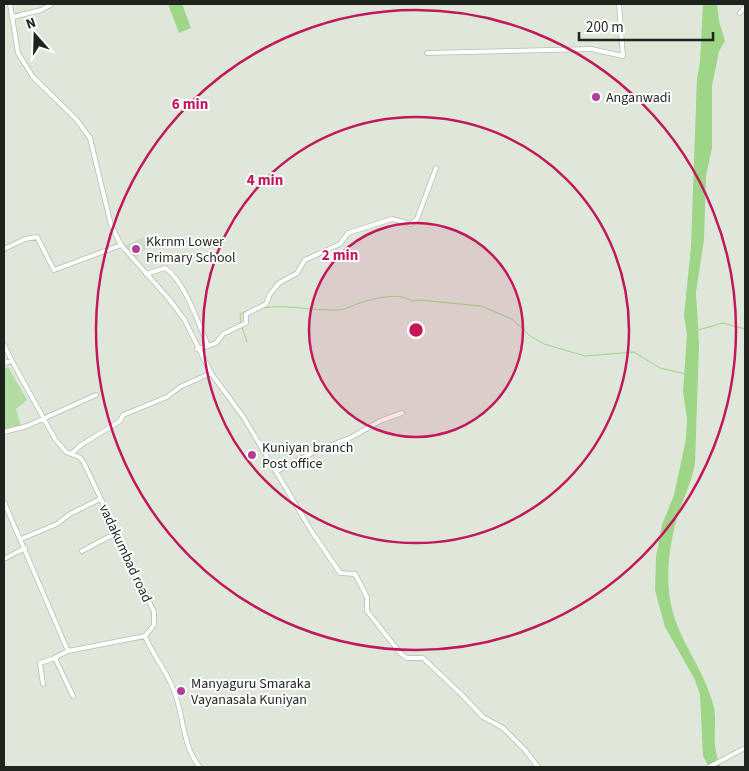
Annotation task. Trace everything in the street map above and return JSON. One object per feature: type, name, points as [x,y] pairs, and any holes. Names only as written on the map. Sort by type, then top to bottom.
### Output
[{"type":"street","points":[[10,4],[18,53],[33,77],[76,119],[90,138],[111,224],[121,245],[184,319],[197,349],[211,373],[244,418],[312,532],[340,573],[355,574],[367,597],[367,611],[401,654],[406,658],[422,658],[462,695],[482,718],[503,728],[538,767]]},
{"type":"street","points":[[13,18],[41,10],[52,4]]},
{"type":"street","points":[[427,53],[591,49],[623,56],[619,4]]},
{"type":"street","points":[[740,13],[745,7]]},
{"type":"street","points":[[197,349],[216,343],[223,334],[246,323],[246,314],[266,304],[270,294],[279,283],[297,273],[305,260],[340,244],[348,233],[392,219],[411,224],[417,219],[436,168]]},
{"type":"street","points":[[4,249],[25,239],[37,237],[54,270],[121,245]]},
{"type":"street","points":[[146,274],[165,268],[171,272],[184,294],[208,346]]},
{"type":"street","name":"vadakumbad road","points":[[4,346],[43,419],[61,448],[83,461],[154,612],[154,625],[146,636]]},
{"type":"street","points":[[4,363],[12,361]]},
{"type":"street","points":[[71,454],[81,445],[120,421],[123,414],[167,397],[180,387],[211,373]]},
{"type":"street","points":[[4,432],[22,428],[96,395]]},
{"type":"street","points":[[277,471],[316,451],[352,437],[380,421],[402,413]]},
{"type":"street","points":[[20,539],[57,524],[70,514],[100,499]]},
{"type":"street","points":[[4,502],[68,651]]},
{"type":"street","points":[[82,551],[116,533]]},
{"type":"street","points":[[4,559],[25,548]]},
{"type":"street","points":[[43,684],[40,662],[55,658],[68,651],[146,636],[174,690],[190,750],[200,767]]},
{"type":"street","points":[[55,658],[73,696]]},
{"type":"street","points":[[709,767],[745,748]]},
{"type":"shaded area","points":[[168,4],[182,4],[191,28],[179,33]]},
{"type":"shaded area","points":[[703,4],[717,4],[719,21],[725,41],[719,51],[712,86],[712,148],[706,176],[704,240],[696,292],[699,344],[695,463],[675,526],[670,550],[668,576],[673,613],[713,704],[717,758],[721,767],[709,767],[703,756],[700,694],[694,678],[665,627],[655,590],[656,557],[662,525],[674,495],[686,439],[687,418],[683,392],[687,334],[684,316],[691,247],[697,78],[700,62]]},
{"type":"shaded area","name":"Kkrnm Lower Primary School","points":[[144,237],[148,247],[139,254],[136,262],[124,246]]},
{"type":"shaded area","points":[[8,367],[27,400],[16,409],[21,426],[4,431],[4,369]]},
{"type":"waterway","points":[[262,308],[282,307],[341,310],[372,299],[393,296],[412,301],[419,300],[481,306],[512,319],[530,336],[544,344],[585,356],[634,352],[660,368],[686,374]]},
{"type":"waterway","points":[[241,323],[240,314],[250,310]]},
{"type":"waterway","points":[[698,330],[723,323],[745,329]]},
{"type":"waterway","points":[[242,327],[247,342]]},
{"type":"place","name":"Anganwadi","points":[[596,97]]},
{"type":"place","name":"Kkrnm Lower Primary School","points":[[136,249]]},
{"type":"place","name":"Kuniyan branch Post office","points":[[252,455]]},
{"type":"place","name":"Manyaguru Smaraka Vayanasala Kuniyan","points":[[181,691]]}]
